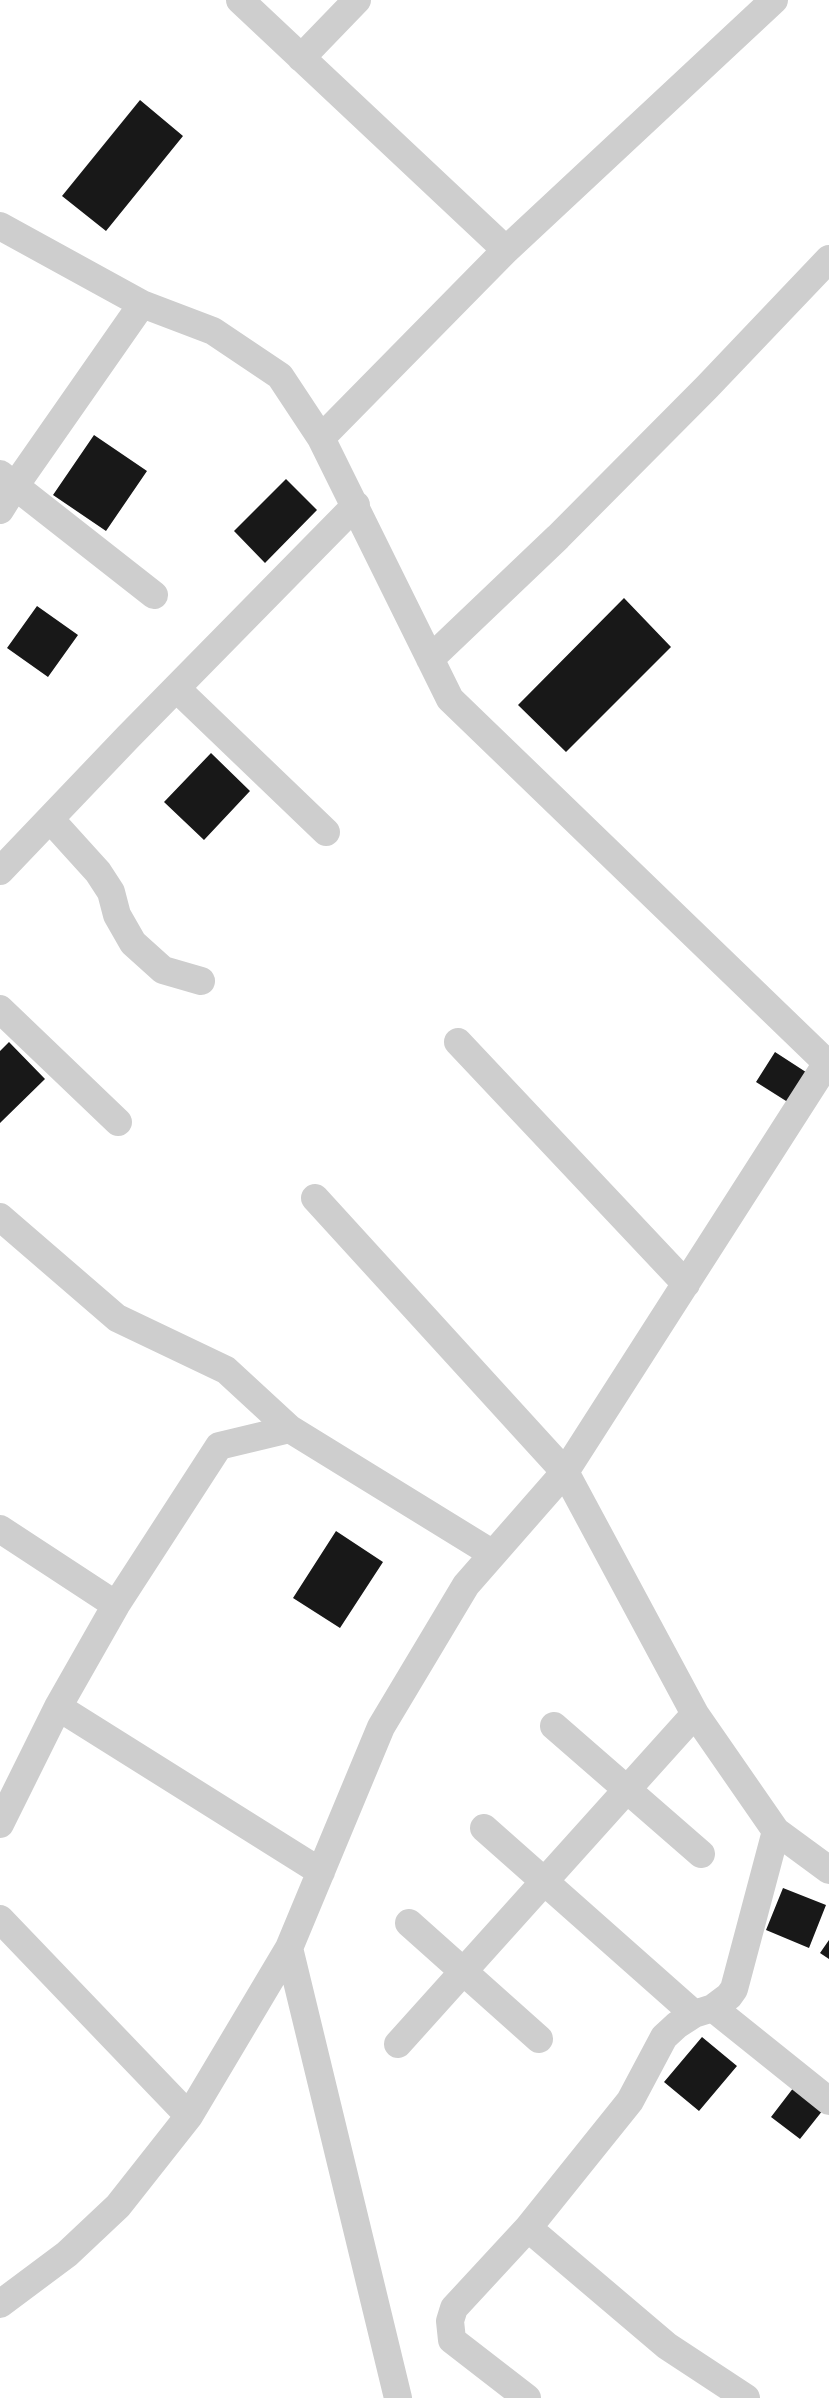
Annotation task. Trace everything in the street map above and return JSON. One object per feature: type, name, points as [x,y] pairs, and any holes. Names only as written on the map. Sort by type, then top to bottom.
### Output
[{"type":"street","points":[[240,0],[506,250]]},
{"type":"street","points":[[300,58],[357,0]]},
{"type":"street","points":[[321,438],[506,250],[774,0]]},
{"type":"street","points":[[0,226],[142,304],[213,331],[280,376],[321,438],[356,505],[450,699],[828,1064],[566,1472],[466,1585],[381,1727],[289,1948],[189,2116],[118,2206],[67,2254],[0,2304]]},
{"type":"street","points":[[430,659],[558,537],[714,380],[829,259]]},
{"type":"street","points":[[0,510],[8,480],[142,304]]},
{"type":"street","points":[[8,480],[154,595]]},
{"type":"street","points":[[0,871],[128,737],[356,505]]},
{"type":"street","points":[[177,689],[326,832]]},
{"type":"street","points":[[50,819],[98,872],[111,892],[117,915],[133,943],[163,970],[201,981]]},
{"type":"street","points":[[0,1009],[118,1122]]},
{"type":"street","points":[[458,1042],[686,1284]]},
{"type":"street","points":[[315,1198],[566,1472],[695,1714],[776,1831],[829,1870]]},
{"type":"street","points":[[0,1217],[117,1318],[226,1370],[290,1429],[493,1554]]},
{"type":"street","points":[[0,1824],[58,1707],[116,1605],[219,1446],[290,1429]]},
{"type":"street","points":[[0,1528],[116,1605]]},
{"type":"street","points":[[58,1707],[321,1872]]},
{"type":"street","points":[[398,2044],[695,1714]]},
{"type":"street","points":[[554,1726],[702,1854]]},
{"type":"street","points":[[484,1828],[545,1882],[703,2011],[829,2101]]},
{"type":"street","points":[[527,2398],[452,2340],[450,2321],[454,2308],[528,2228],[630,2102],[664,2037],[677,2024],[729,1996],[738,1980],[776,1831]]},
{"type":"street","points":[[0,1919],[189,2116]]},
{"type":"street","points":[[409,1923],[539,2039]]},
{"type":"street","points":[[289,1948],[398,2398]]},
{"type":"street","points":[[528,2228],[667,2346],[746,2398]]},
{"type":"building","points":[[140,100],[183,136],[106,231],[62,196]]},
{"type":"building","points":[[94,435],[147,471],[106,531],[53,495]]},
{"type":"building","points":[[286,479],[317,510],[265,563],[234,531]]},
{"type":"building","points":[[624,598],[671,647],[566,752],[518,705]]},
{"type":"building","points":[[37,606],[78,635],[48,677],[7,648]]},
{"type":"building","points":[[211,753],[250,791],[204,840],[164,802]]},
{"type":"building","points":[[9,1042],[45,1079],[0,1123],[0,1051]]},
{"type":"building","points":[[775,1052],[812,1076],[794,1106],[756,1082]]},
{"type":"building","points":[[336,1531],[383,1562],[340,1628],[293,1598]]},
{"type":"building","points":[[783,1888],[826,1905],[809,1948],[766,1930]]},
{"type":"building","points":[[829,1940],[829,1959],[820,1953]]},
{"type":"building","points":[[702,2037],[737,2066],[699,2111],[664,2082]]},
{"type":"building","points":[[794,2087],[823,2110],[800,2139],[771,2117]]}]
